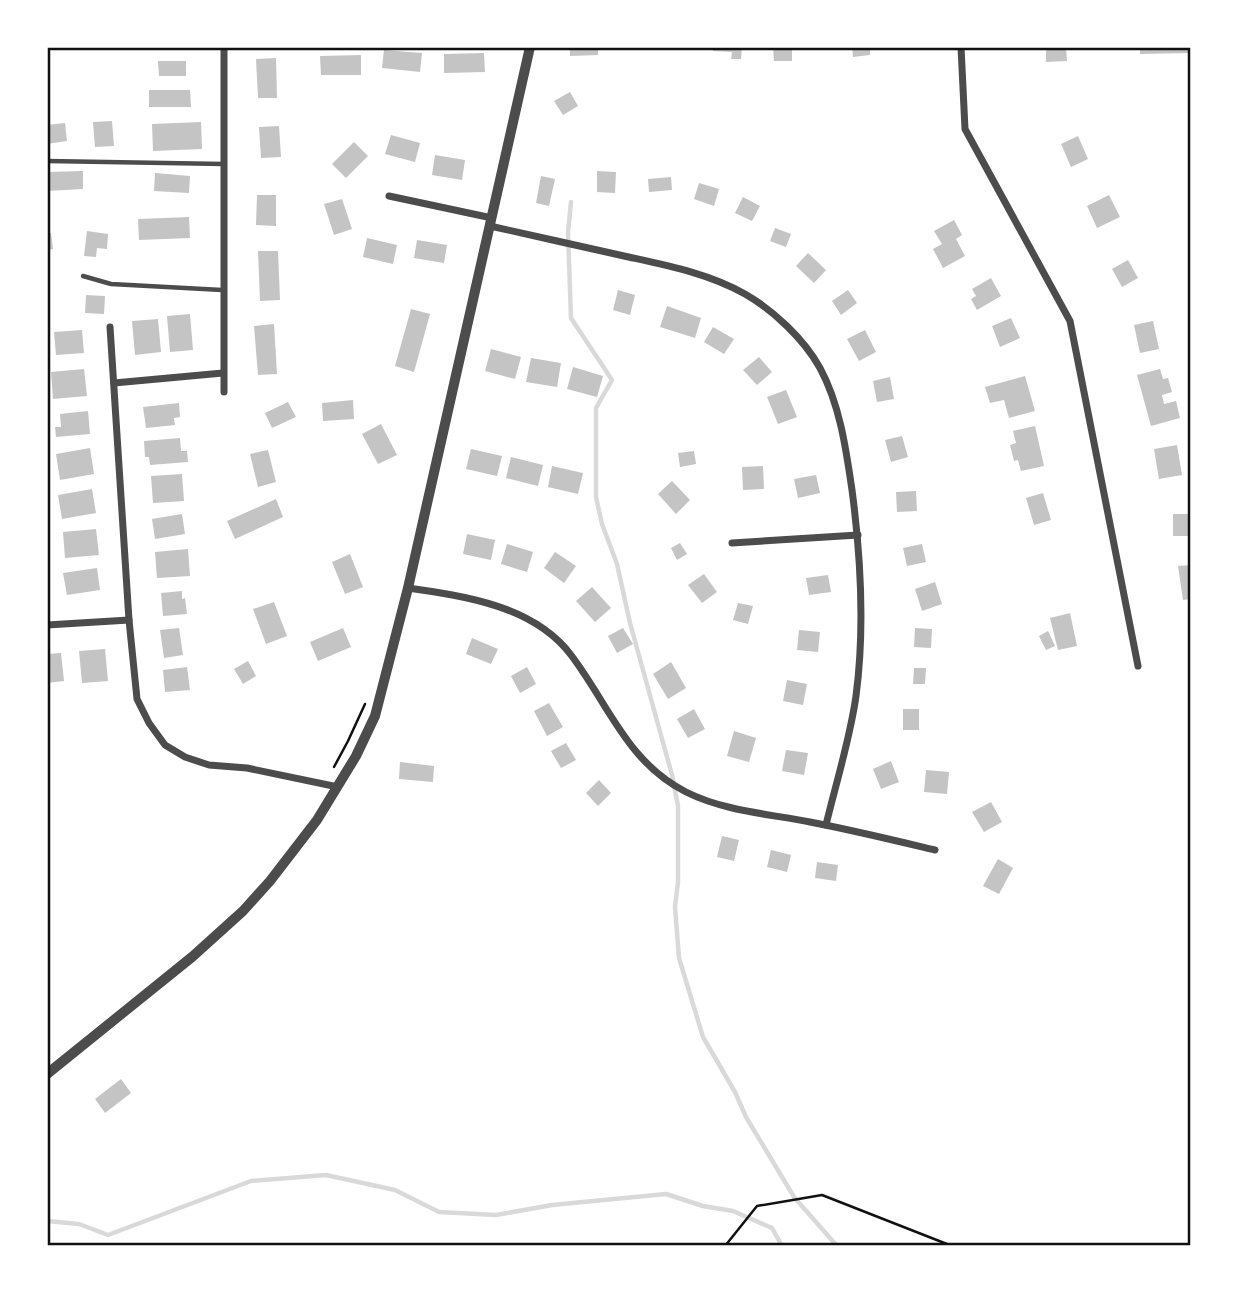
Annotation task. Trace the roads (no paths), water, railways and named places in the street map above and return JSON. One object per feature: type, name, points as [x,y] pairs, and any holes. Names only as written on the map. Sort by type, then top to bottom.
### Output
[{"type":"street","points":[[223,47],[224,392]]},
{"type":"street","points":[[47,1074],[192,957],[243,911],[309,830],[338,787],[375,716],[408,588],[530,47]]},
{"type":"street","points":[[961,47],[965,129],[1070,321],[1139,666]]},
{"type":"street","points":[[389,196],[675,267],[723,282],[748,295],[777,318],[803,344],[819,367],[833,397],[846,448],[858,535],[860,625],[856,697],[826,825]]},
{"type":"street","points":[[110,327],[129,620],[137,699],[149,723],[166,745],[185,757],[209,765],[247,768],[338,787]]},
{"type":"street","points":[[114,383],[223,373]]},
{"type":"street","points":[[732,543],[858,535]]},
{"type":"street","points":[[408,588],[460,595],[504,609],[551,635],[570,654],[628,742],[651,768],[686,791],[722,806],[826,825],[934,850]]},
{"type":"street","points":[[47,625],[129,620]]},
{"type":"lane","points":[[47,161],[224,164]]},
{"type":"lane","points":[[83,276],[111,284],[222,290]]},
{"type":"waterway","points":[[571,202],[568,232],[571,318],[612,380],[596,408],[596,497],[602,524],[617,564],[678,806],[678,882],[675,907],[679,958],[703,1037],[735,1092],[746,1117],[794,1197],[837,1246]]},
{"type":"waterway","points":[[47,1221],[79,1224],[108,1235],[251,1181],[326,1175],[395,1190],[439,1212],[496,1215],[552,1205],[666,1194],[703,1206],[733,1211],[772,1228],[782,1246]]}]
